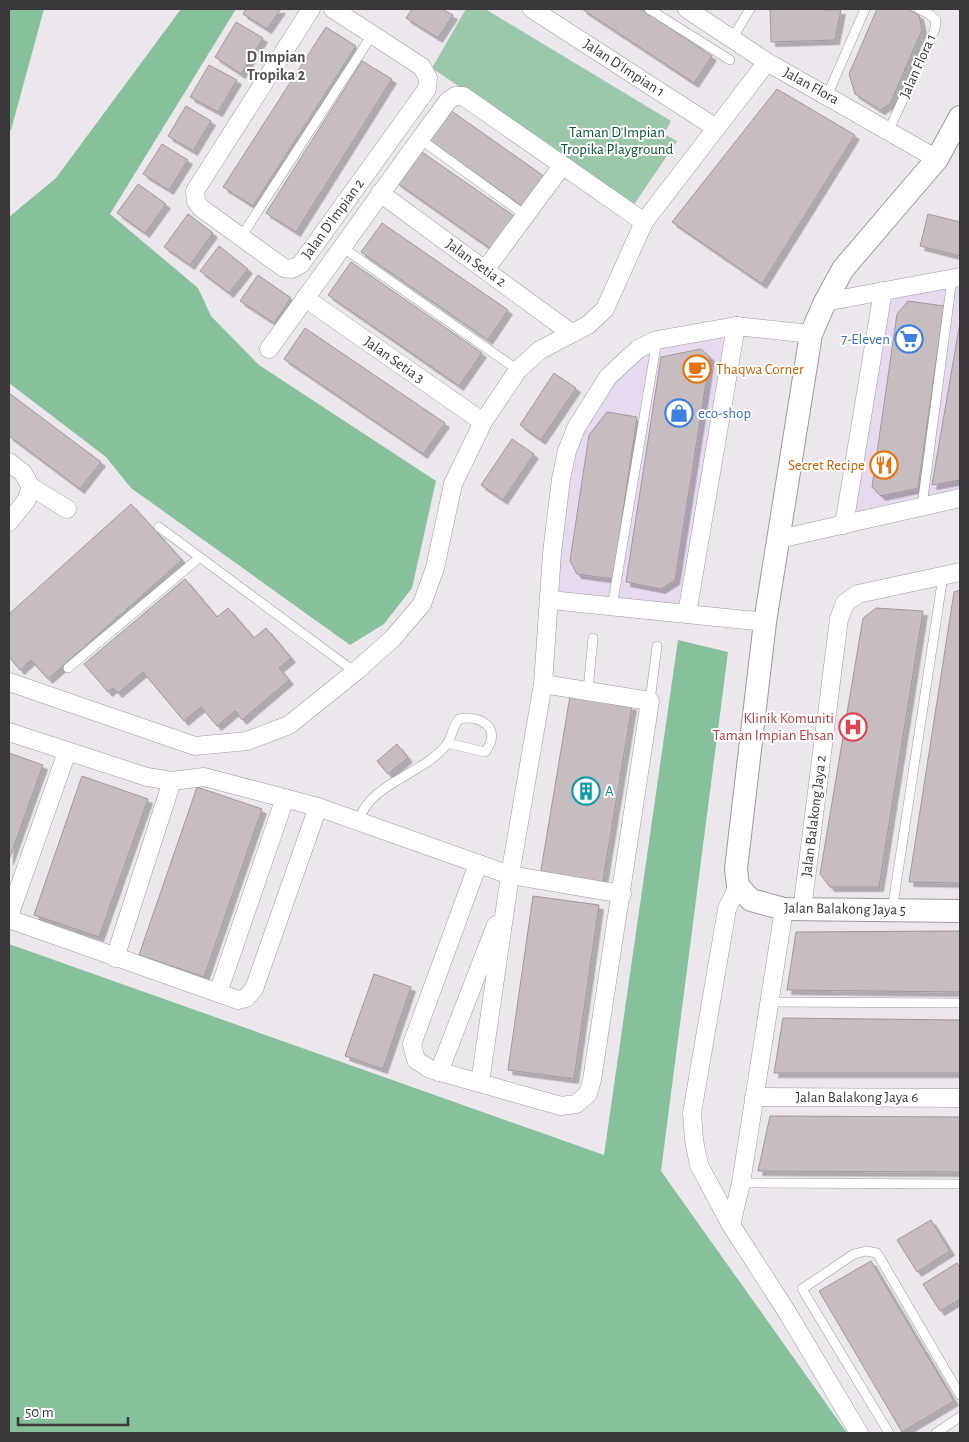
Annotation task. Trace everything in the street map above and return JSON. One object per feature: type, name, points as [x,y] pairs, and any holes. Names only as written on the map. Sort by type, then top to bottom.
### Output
[{"type":"street","name":"Jalan D'Impian 2","points":[[311,9],[195,191],[196,201],[201,208],[284,268],[292,268],[301,264],[427,89],[428,78],[422,67],[333,9]]},
{"type":"street","name":"Jalan D'Impian 1","points":[[532,9],[552,14],[716,128]]},
{"type":"street","name":"Jalan Flora","points":[[686,9],[767,62],[938,159]]},
{"type":"street","points":[[9,682],[195,746],[247,741],[289,725],[355,672],[394,638],[422,604],[435,568],[453,484],[483,422],[518,370],[540,350],[571,332],[588,325],[605,310],[644,222],[767,62]]},
{"type":"street","points":[[269,349],[380,193],[448,101],[455,96],[463,96],[644,222]]},
{"type":"street","points":[[858,1433],[787,1312],[731,1225],[699,1165],[694,1140],[692,1113],[727,909],[738,886],[736,869],[765,622],[811,334],[825,302],[843,269],[938,159],[960,117]]},
{"type":"street","points":[[485,270],[562,166]]},
{"type":"street","name":"Jalan Setia 2","points":[[380,193],[571,332]]},
{"type":"street","points":[[825,302],[956,278]]},
{"type":"street","points":[[844,525],[883,291]]},
{"type":"street","name":"Jalan Setia 3","points":[[305,298],[483,422]]},
{"type":"street","points":[[480,1083],[510,876],[543,684],[561,479],[570,443],[576,428],[608,376],[638,349],[657,340],[736,326],[811,334]]},
{"type":"street","points":[[687,614],[736,326]]},
{"type":"street","points":[[9,462],[23,473],[30,487],[67,509]]},
{"type":"street","points":[[9,522],[26,501],[30,487]]},
{"type":"street","points":[[779,539],[960,498]]},
{"type":"street","points":[[943,576],[960,572]]},
{"type":"street","name":"Jalan Balakong Jaya 2","points":[[731,1225],[741,1182],[769,1002],[793,909],[844,603],[858,594],[943,576]]},
{"type":"street","points":[[550,600],[765,622]]},
{"type":"street","points":[[478,864],[412,1044],[416,1060],[439,1072],[561,1106],[576,1104],[588,1094],[622,894],[650,701],[543,684]]},
{"type":"street","points":[[9,732],[146,777],[172,781],[204,776],[318,807],[359,820],[510,876],[622,894]]},
{"type":"street","points":[[67,752],[9,917],[115,958],[238,1000],[246,998],[254,989],[318,807]]},
{"type":"street","points":[[115,958],[172,781]]},
{"type":"street","points":[[218,993],[285,798]]},
{"type":"street","name":"Jalan Balakong Jaya 5","points":[[738,886],[751,900],[793,909],[960,911]]},
{"type":"street","points":[[439,1072],[507,896]]},
{"type":"street","name":"Jalan Balakong Jaya 6","points":[[754,1097],[960,1098]]},
{"type":"lane","points":[[649,9],[730,60]]},
{"type":"lane","points":[[732,39],[750,9]]},
{"type":"lane","points":[[828,96],[866,9]]},
{"type":"lane","name":"Jalan Flora 1","points":[[889,130],[935,29],[936,20],[918,9]]},
{"type":"lane","points":[[241,238],[372,35]]},
{"type":"lane","points":[[420,139],[525,215]]},
{"type":"lane","points":[[342,246],[518,370]]},
{"type":"lane","points":[[922,506],[956,278]]},
{"type":"lane","points":[[612,606],[657,340]]},
{"type":"lane","points":[[159,527],[355,672]]},
{"type":"lane","points":[[68,668],[199,558]]},
{"type":"lane","points":[[892,911],[943,576]]},
{"type":"lane","points":[[588,690],[593,638]]},
{"type":"lane","points":[[650,701],[657,646]]},
{"type":"lane","points":[[359,820],[364,807],[374,796],[413,772],[448,743],[458,719],[466,718],[491,727],[490,746],[485,752],[448,743]]},
{"type":"lane","points":[[769,1002],[960,1003]]},
{"type":"lane","points":[[741,1182],[960,1184]]},
{"type":"lane","points":[[888,1433],[802,1289],[854,1254],[866,1251],[877,1253],[960,1395]]},
{"type":"lane","points":[[936,1433],[960,1417]]},
{"type":"shaded area","points":[[960,281],[960,492],[851,517],[887,295]]},
{"type":"shaded area","points":[[729,333],[682,608],[556,595],[567,479],[582,429],[628,364],[663,343]]},
{"type":"green space","points":[[9,9],[44,9],[11,130],[9,131]]},
{"type":"green space","points":[[181,9],[236,9],[110,214],[198,288],[211,316],[259,365],[436,481],[412,588],[384,624],[350,645],[131,488],[106,457],[9,383],[9,217],[56,178]]},
{"type":"green space","name":"Taman D'Impian Tropika Playground","points":[[466,9],[485,9],[671,121],[664,134],[677,141],[633,206],[432,68]]},
{"type":"green space","points":[[678,640],[728,652],[661,1171],[847,1433],[9,1433],[9,944],[604,1155]]},
{"type":"building","points":[[246,9],[281,9],[267,29],[243,14]]},
{"type":"building","points":[[412,9],[442,9],[453,15],[438,38],[406,18]]},
{"type":"building","points":[[582,9],[641,9],[712,56],[694,83]]},
{"type":"building","points":[[770,9],[841,10],[835,40],[771,42]]},
{"type":"building","points":[[877,9],[908,9],[919,15],[922,30],[890,104],[880,110],[855,94],[849,74]]},
{"type":"building","points":[[236,22],[263,38],[241,74],[215,57]]},
{"type":"building","points":[[326,27],[356,46],[253,206],[223,187]]},
{"type":"building","points":[[362,61],[392,79],[296,232],[266,213]]},
{"type":"building","points":[[209,65],[237,80],[218,112],[190,97]]},
{"type":"building","points":[[777,89],[855,135],[762,284],[672,222]]},
{"type":"building","points":[[186,106],[211,121],[193,151],[168,136]]},
{"type":"building","points":[[450,110],[548,179],[526,209],[429,140]]},
{"type":"building","points":[[162,144],[188,160],[169,190],[143,174]]},
{"type":"building","points":[[419,150],[517,218],[494,251],[396,182]]},
{"type":"building","points":[[138,184],[166,204],[145,233],[117,213]]},
{"type":"building","points":[[188,214],[213,233],[190,265],[164,247]]},
{"type":"building","points":[[928,214],[960,222],[960,256],[920,246]]},
{"type":"building","points":[[382,223],[508,310],[488,340],[361,252]]},
{"type":"building","points":[[219,246],[248,269],[229,293],[200,271]]},
{"type":"building","points":[[351,262],[482,353],[459,386],[328,295]]},
{"type":"building","points":[[258,275],[291,298],[274,323],[240,301]]},
{"type":"building","points":[[908,301],[944,306],[918,488],[881,496],[872,487],[897,314]]},
{"type":"building","points":[[960,322],[960,480],[932,485]]},
{"type":"building","points":[[305,328],[445,423],[423,454],[284,359]]},
{"type":"building","points":[[701,349],[710,357],[675,580],[661,589],[626,582],[661,357]]},
{"type":"building","points":[[554,373],[576,388],[541,440],[520,425]]},
{"type":"building","points":[[9,393],[101,462],[80,489],[9,436]]},
{"type":"building","points":[[607,412],[637,417],[613,579],[577,574],[570,561],[589,435]]},
{"type":"building","points":[[512,439],[534,454],[503,500],[481,485]]},
{"type":"building","points":[[131,504],[182,560],[48,679],[31,660],[20,670],[9,657],[9,614]]},
{"type":"building","points":[[185,579],[217,617],[228,608],[254,638],[266,628],[291,658],[279,668],[289,680],[242,720],[235,711],[217,726],[201,707],[184,721],[143,672],[118,693],[113,688],[108,692],[84,664]]},
{"type":"building","points":[[960,590],[960,883],[909,882],[954,592]]},
{"type":"building","points":[[876,608],[923,611],[879,887],[830,887],[820,874],[863,618]]},
{"type":"building","name":"A","points":[[570,696],[632,706],[602,886],[540,876]]},
{"type":"building","points":[[397,744],[408,758],[388,774],[377,761]]},
{"type":"building","points":[[9,753],[43,765],[9,860]]},
{"type":"building","points":[[82,776],[148,799],[99,937],[34,915]]},
{"type":"building","points":[[197,787],[262,809],[204,977],[139,955]]},
{"type":"building","points":[[533,896],[599,905],[574,1079],[508,1070]]},
{"type":"building","points":[[960,931],[960,992],[787,990],[796,932]]},
{"type":"building","points":[[374,974],[411,987],[383,1069],[345,1056]]},
{"type":"building","points":[[783,1018],[960,1020],[960,1073],[774,1073]]},
{"type":"building","points":[[770,1116],[960,1117],[960,1172],[758,1171]]},
{"type":"building","points":[[931,1220],[950,1251],[917,1272],[897,1240]]},
{"type":"building","points":[[871,1261],[954,1401],[902,1432],[819,1291]]},
{"type":"building","points":[[957,1263],[960,1268],[960,1299],[940,1311],[923,1284]]},
{"type":"place","name":"7-Eleven","points":[[909,339]]},
{"type":"place","name":"Thaqwa Corner","points":[[697,369]]},
{"type":"place","name":"eco-shop","points":[[679,413]]},
{"type":"place","name":"Secret Recipe","points":[[884,465]]},
{"type":"place","name":"Klinik Komuniti Taman Impian Ehsan","points":[[853,727]]},
{"type":"place","name":"A","points":[[586,791]]},
{"type":"district","name":"D Impian Tropika 2","points":[[276,66]]}]
